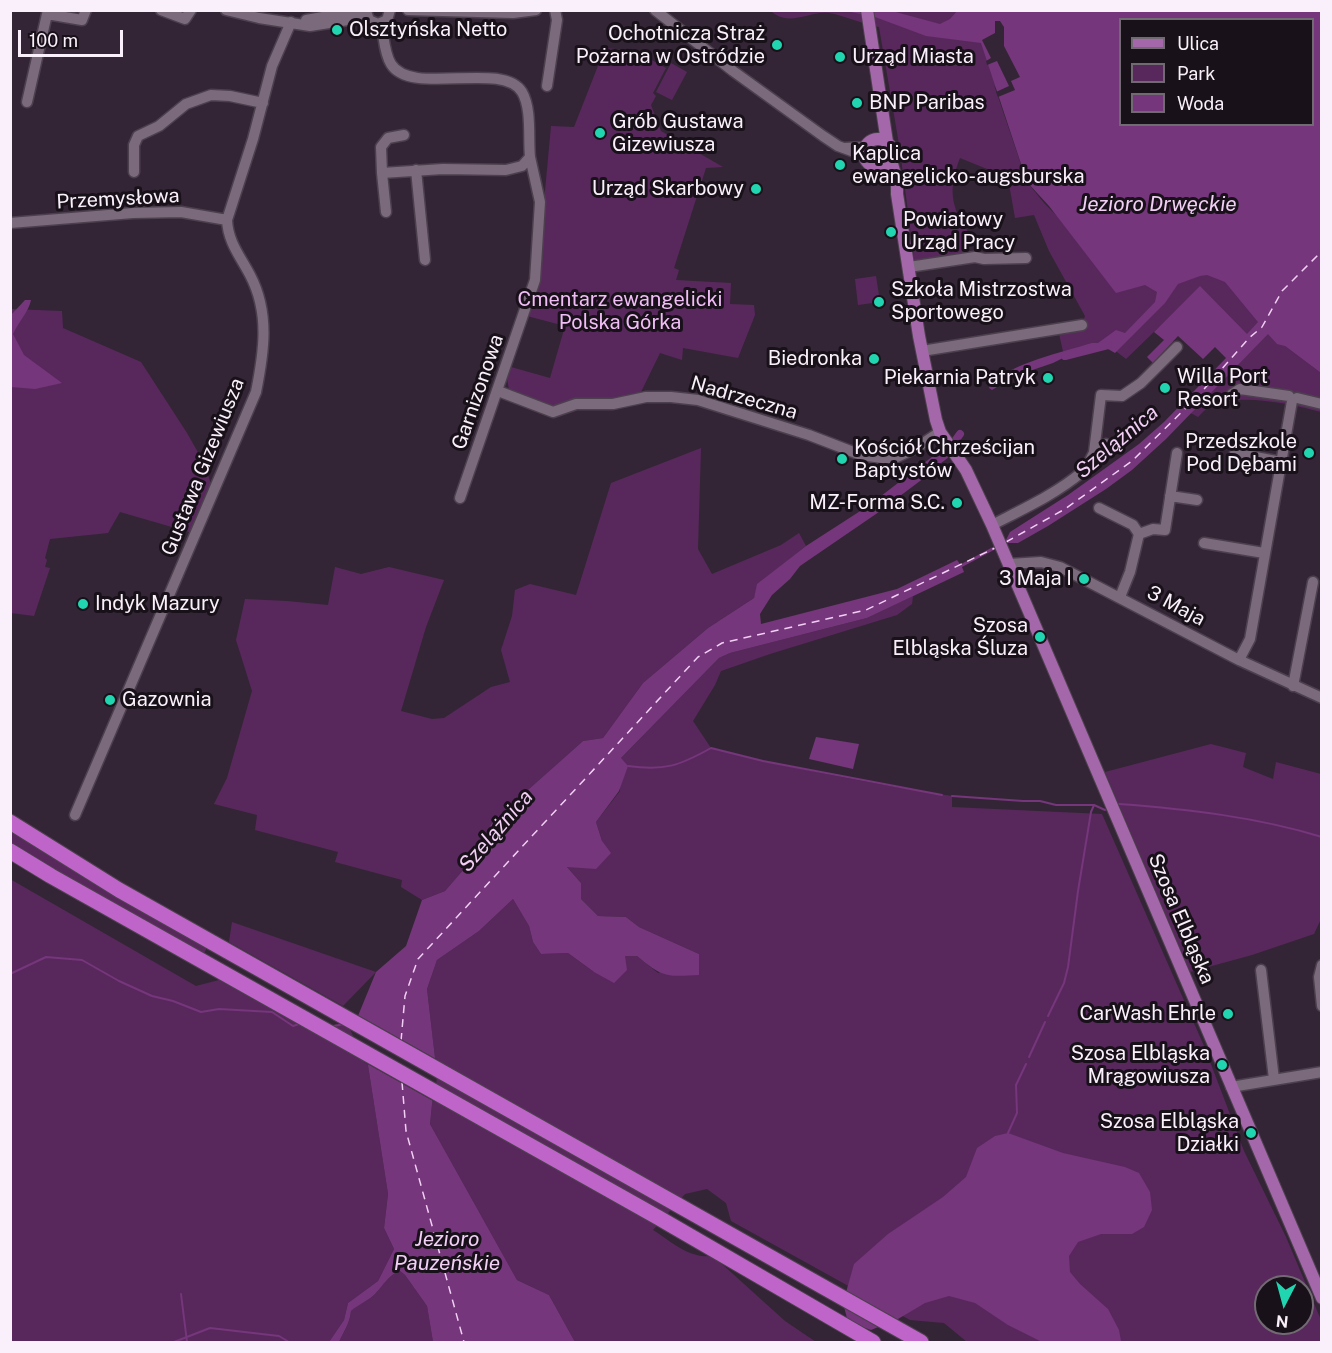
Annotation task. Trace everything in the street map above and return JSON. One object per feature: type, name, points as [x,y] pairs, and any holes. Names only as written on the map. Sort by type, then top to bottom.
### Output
[{"type":"highway","points":[[10,822],[119,890],[921,1342]]},
{"type":"highway","points":[[10,851],[873,1342]]},
{"type":"main road","points":[[869,17],[885,118],[882,140]]},
{"type":"main road","points":[[882,140],[892,148],[887,163],[872,165],[865,151],[870,141],[882,140]]},
{"type":"main road","name":"Szosa Elbląska","points":[[887,163],[897,182],[897,194],[933,409],[947,443],[966,470],[993,527],[1322,1298]]},
{"type":"street","points":[[27,102],[47,14],[82,20],[86,10]]},
{"type":"street","points":[[161,10],[185,19],[191,10]]},
{"type":"street","points":[[226,10],[310,26],[365,13],[372,22],[409,11],[513,13],[536,10]]},
{"type":"street","points":[[547,86],[557,20],[555,10]]},
{"type":"street","points":[[655,10],[732,72],[823,136],[843,148],[865,151]]},
{"type":"street","name":"Garnizonowa","points":[[387,16],[387,55],[398,73],[434,79],[492,79],[509,82],[522,93],[525,99],[530,157],[540,202],[535,280],[460,498]]},
{"type":"street","points":[[227,220],[253,139],[272,66],[291,22]]},
{"type":"street","points":[[134,172],[134,145],[138,136],[159,126],[186,104],[211,95],[230,96],[262,104]]},
{"type":"street","points":[[386,212],[381,147],[388,138],[404,135]]},
{"type":"street","points":[[382,173],[416,170],[506,170],[522,166],[530,157]]},
{"type":"street","points":[[416,170],[425,260]]},
{"type":"street","name":"Przemysłowa","points":[[10,223],[133,213],[181,212],[227,220]]},
{"type":"street","name":"Gustawa Gizewiusza","points":[[75,815],[256,392],[265,335],[262,309],[250,276],[236,254],[227,232],[227,220]]},
{"type":"street","points":[[909,267],[975,257],[984,259],[1026,258]]},
{"type":"street","points":[[922,351],[1082,325]]},
{"type":"street","points":[[993,527],[1043,499],[1088,466],[1094,452],[1101,395],[1122,396],[1141,384],[1177,347]]},
{"type":"street","points":[[1232,394],[1240,389],[1257,390],[1322,404]]},
{"type":"street","name":"Nadrzeczna","points":[[498,391],[553,412],[576,404],[613,404],[646,397],[698,400],[809,435],[861,455],[882,458],[895,458],[916,448],[947,443]]},
{"type":"street","points":[[1239,660],[1250,639],[1293,398]]},
{"type":"street","points":[[1094,452],[1106,444]]},
{"type":"street","points":[[1139,534],[1153,529],[1165,530],[1177,453]]},
{"type":"street","points":[[1235,453],[1281,462]]},
{"type":"street","points":[[1170,496],[1197,500]]},
{"type":"street","points":[[1099,508],[1133,525],[1139,534],[1131,572],[1120,597]]},
{"type":"street","points":[[1204,543],[1264,553]]},
{"type":"street","name":"3 Maja","points":[[1007,560],[1053,565],[1120,597],[1239,660],[1322,698]]},
{"type":"street","points":[[1293,686],[1313,582]]},
{"type":"street","points":[[1322,965],[1319,977],[1322,1006]]},
{"type":"street","points":[[1261,970],[1274,1079]]},
{"type":"street","points":[[1232,1087],[1322,1072]]},
{"type":"green space","name":"Jezioro Drwęckie","points":[[771,11],[1321,11],[1321,346],[1285,346],[1321,373],[1321,412],[1282,403],[1252,400],[1213,405],[1198,417],[1185,410],[1249,338],[1190,297],[1126,359],[1108,345],[1064,356],[1058,329],[1082,325],[1085,316],[1049,251],[1034,215],[1015,218],[1008,178],[993,174],[992,171],[960,158],[953,180],[953,200],[960,219],[973,238],[966,258],[915,266],[900,150],[879,27],[829,13],[785,18]],"holes":[[[994,85],[1116,292],[1057,216],[1027,182]]]},
{"type":"green space","name":"Cmentarz ewangelicki Polska Górka","points":[[605,48],[636,51],[666,68],[653,93],[656,96],[651,105],[661,131],[723,167],[706,168],[674,268],[679,270],[676,280],[731,283],[730,304],[754,305],[755,315],[738,358],[683,348],[682,360],[660,353],[640,394],[613,400],[553,407],[509,390],[507,378],[511,367],[550,378],[565,326],[527,316],[544,202],[551,126],[574,127]]},
{"type":"green space","points":[[671,63],[687,72],[672,100],[656,92]]},
{"type":"green space","points":[[876,276],[880,302],[858,305],[855,279]]},
{"type":"green space","points":[[11,309],[62,311],[63,328],[141,362],[204,463],[214,493],[196,534],[120,512],[108,533],[50,539],[45,567],[50,568],[34,616],[11,613]]},
{"type":"green space","points":[[701,448],[698,549],[712,574],[781,545],[799,533],[806,546],[758,584],[754,598],[708,628],[643,683],[603,738],[583,741],[493,821],[464,869],[445,891],[422,900],[401,887],[402,880],[335,862],[338,852],[255,830],[257,815],[214,804],[227,778],[252,691],[236,640],[245,599],[328,605],[335,567],[361,574],[389,567],[444,580],[426,627],[401,711],[432,719],[444,718],[491,687],[510,682],[501,650],[512,616],[515,590],[530,584],[576,595],[611,483]]},
{"type":"green space","points":[[913,596],[912,604],[897,615],[721,671],[693,721],[711,748],[831,775],[952,796],[952,807],[1102,814],[1204,1046],[1244,1151],[1302,1275],[1254,1275],[1254,1335],[1314,1335],[1314,1303],[1321,1320],[1321,1342],[967,1342],[944,1323],[910,1320],[731,1221],[726,1203],[707,1189],[685,1194],[653,1230],[688,1252],[713,1256],[785,1321],[816,1342],[575,1342],[549,1295],[517,1280],[430,1124],[436,1066],[427,989],[437,960],[479,931],[513,899],[529,926],[533,942],[541,954],[568,953],[594,972],[624,956],[637,956],[658,973],[699,954],[639,927],[626,917],[598,916],[581,899],[581,883],[567,867],[602,841],[596,822],[620,791],[621,758],[719,658],[730,653],[867,618]]},
{"type":"green space","points":[[1211,744],[1246,753],[1243,767],[1273,779],[1276,762],[1321,774],[1321,919],[1314,934],[1252,955],[1190,972],[1105,772]]},
{"type":"green space","points":[[10,828],[208,946],[203,955],[11,845]]},
{"type":"green space","points":[[10,879],[196,986],[219,980],[298,1024],[304,1022],[321,1028],[355,1022],[367,1059],[388,1194],[384,1228],[394,1249],[378,1281],[348,1303],[344,1320],[329,1342],[11,1342]]},
{"type":"green space","points":[[232,922],[376,972],[343,1006],[229,942]]},
{"type":"green space","points":[[400,1271],[427,1306],[433,1342],[339,1342],[348,1324],[351,1311]]},
{"type":"water","points":[[958,10],[1321,11],[1321,373],[1285,346],[1277,344],[1268,334],[1166,439],[1132,470],[1048,526],[1018,543],[1007,543],[962,567],[964,572],[867,618],[730,653],[719,658],[621,758],[628,766],[619,791],[596,822],[602,841],[611,853],[596,869],[567,867],[581,883],[581,899],[598,916],[626,917],[639,927],[699,954],[699,975],[665,974],[637,956],[625,956],[627,970],[614,983],[568,953],[541,954],[533,942],[529,926],[513,899],[479,931],[437,960],[427,989],[436,1066],[430,1124],[517,1280],[549,1295],[575,1342],[433,1342],[427,1306],[400,1271],[351,1311],[339,1342],[329,1342],[344,1320],[348,1303],[378,1281],[394,1249],[384,1228],[388,1194],[367,1059],[353,1028],[376,972],[406,946],[422,900],[445,891],[464,869],[493,821],[583,741],[603,738],[643,683],[708,628],[754,598],[757,584],[806,546],[868,506],[941,450],[946,458],[924,478],[800,566],[790,579],[772,595],[760,614],[761,624],[897,589],[957,560],[960,564],[963,563],[1006,540],[1010,532],[1068,495],[1139,444],[1164,422],[1226,358],[1215,347],[1203,359],[1178,336],[1153,363],[1147,357],[1164,340],[1154,332],[1200,286],[1247,334],[1258,322],[1225,282],[1207,275],[1200,276],[1178,284],[1165,303],[1115,353],[1108,349],[1100,349],[1098,346],[1077,351],[1053,363],[1015,376],[992,390],[989,388],[990,384],[1000,376],[1025,364],[1098,343],[1116,330],[1125,333],[1155,302],[1157,292],[1145,285],[1116,293],[1049,206],[1027,182],[981,43],[926,36],[875,17],[846,11],[892,11],[940,24],[950,19]]},
{"type":"water","points":[[25,300],[31,300],[13,334],[24,355],[62,383],[35,389],[11,387],[11,315]]},
{"type":"water","points":[[816,737],[859,744],[853,769],[809,759]]},
{"type":"water","points":[[1008,1133],[1063,1153],[1125,1167],[1139,1173],[1150,1192],[1152,1210],[1144,1227],[1132,1234],[1101,1234],[1078,1242],[1069,1256],[1070,1272],[1108,1309],[1119,1330],[1121,1341],[1042,1342],[1008,1325],[975,1303],[949,1296],[925,1303],[898,1319],[871,1330],[848,1322],[843,1303],[854,1264],[888,1234],[943,1197],[966,1177],[977,1148],[995,1136]]},
{"type":"pier","points":[[995,21],[1000,21],[1004,27],[1004,46],[1020,77],[1011,81],[1015,90],[998,97],[996,92],[1009,86],[997,61],[987,65],[986,61],[991,58],[982,40],[995,33]]},
{"type":"pier","points":[[356,1014],[438,1060],[435,1102],[364,1062],[350,1029]]},
{"type":"waterway","points":[[1065,356],[1108,345]]},
{"type":"waterway","points":[[937,461],[945,455],[960,434]]},
{"type":"waterway","points":[[628,766],[652,768],[671,766],[711,748],[763,761],[942,795]]},
{"type":"waterway","points":[[952,796],[1040,801],[1056,805],[1094,805],[1105,810]]},
{"type":"waterway","points":[[1119,804],[1222,815],[1272,824],[1322,837]]},
{"type":"waterway","points":[[1048,1016],[1064,983],[1068,967],[1078,891],[1094,805]]},
{"type":"waterway","points":[[10,974],[46,957],[82,960],[152,996],[201,1012],[219,1009],[272,1012],[293,1026],[302,1023]]},
{"type":"waterway","points":[[1029,1057],[1045,1022]]},
{"type":"waterway","points":[[333,1026],[345,1024]]},
{"type":"waterway","points":[[1008,1133],[1017,1113],[1016,1085],[1026,1064]]},
{"type":"waterway","points":[[181,1294],[187,1342]]},
{"type":"waterway","points":[[174,1342],[210,1328],[279,1336],[289,1342]]},
{"type":"ferry route","points":[[1006,542],[1065,509],[1132,461],[1197,397],[1249,338],[1262,327],[1282,291],[1322,251]]},
{"type":"ferry route","points":[[401,1041],[405,996],[418,959],[698,657],[722,643],[866,610],[997,547]]},
{"type":"ferry route","points":[[402,1082],[406,1131],[464,1342]]},
{"type":"place","name":"Olsztyńska Netto","points":[[337,30]]},
{"type":"place","name":"Ochotnicza Straż Pożarna w Ostródzie","points":[[777,45]]},
{"type":"place","name":"Urząd Miasta","points":[[840,57]]},
{"type":"place","name":"BNP Paribas","points":[[857,103]]},
{"type":"place","name":"Grób Gustawa Gizewiusza","points":[[600,133]]},
{"type":"place","name":"Kaplica ewangelicko-augsburska","points":[[840,165]]},
{"type":"place","name":"Urząd Skarbowy","points":[[756,189]]},
{"type":"place","name":"Powiatowy Urząd Pracy","points":[[891,232]]},
{"type":"place","name":"Szkoła Mistrzostwa Sportowego","points":[[879,302]]},
{"type":"place","name":"Biedronka","points":[[874,359]]},
{"type":"place","name":"Piekarnia Patryk","points":[[1048,378]]},
{"type":"place","name":"Willa Port Resort","points":[[1165,388]]},
{"type":"place","name":"Przedszkole Pod Dębami","points":[[1309,453]]},
{"type":"place","name":"Kościół Chrześcijan Baptystów","points":[[842,459]]},
{"type":"place","name":"MZ-Forma S.C.","points":[[957,503]]},
{"type":"place","name":"3 Maja I","points":[[1084,579]]},
{"type":"place","name":"Indyk Mazury","points":[[83,604]]},
{"type":"place","name":"Szosa Elbląska Śluza","points":[[1040,637]]},
{"type":"place","name":"Gazownia","points":[[110,700]]},
{"type":"place","name":"CarWash Ehrle","points":[[1228,1014]]},
{"type":"place","name":"Szosa Elbląska Mrągowiusza","points":[[1222,1065]]},
{"type":"place","name":"Szosa Elbląska Działki","points":[[1251,1133]]},
{"type":"water label","name":"Szelążnica","points":[[1117,442]]},
{"type":"water label","name":"Szelążnica","points":[[496,831]]},
{"type":"water label","name":"Jezioro Pauzeńskie","points":[[447,1252]]}]
